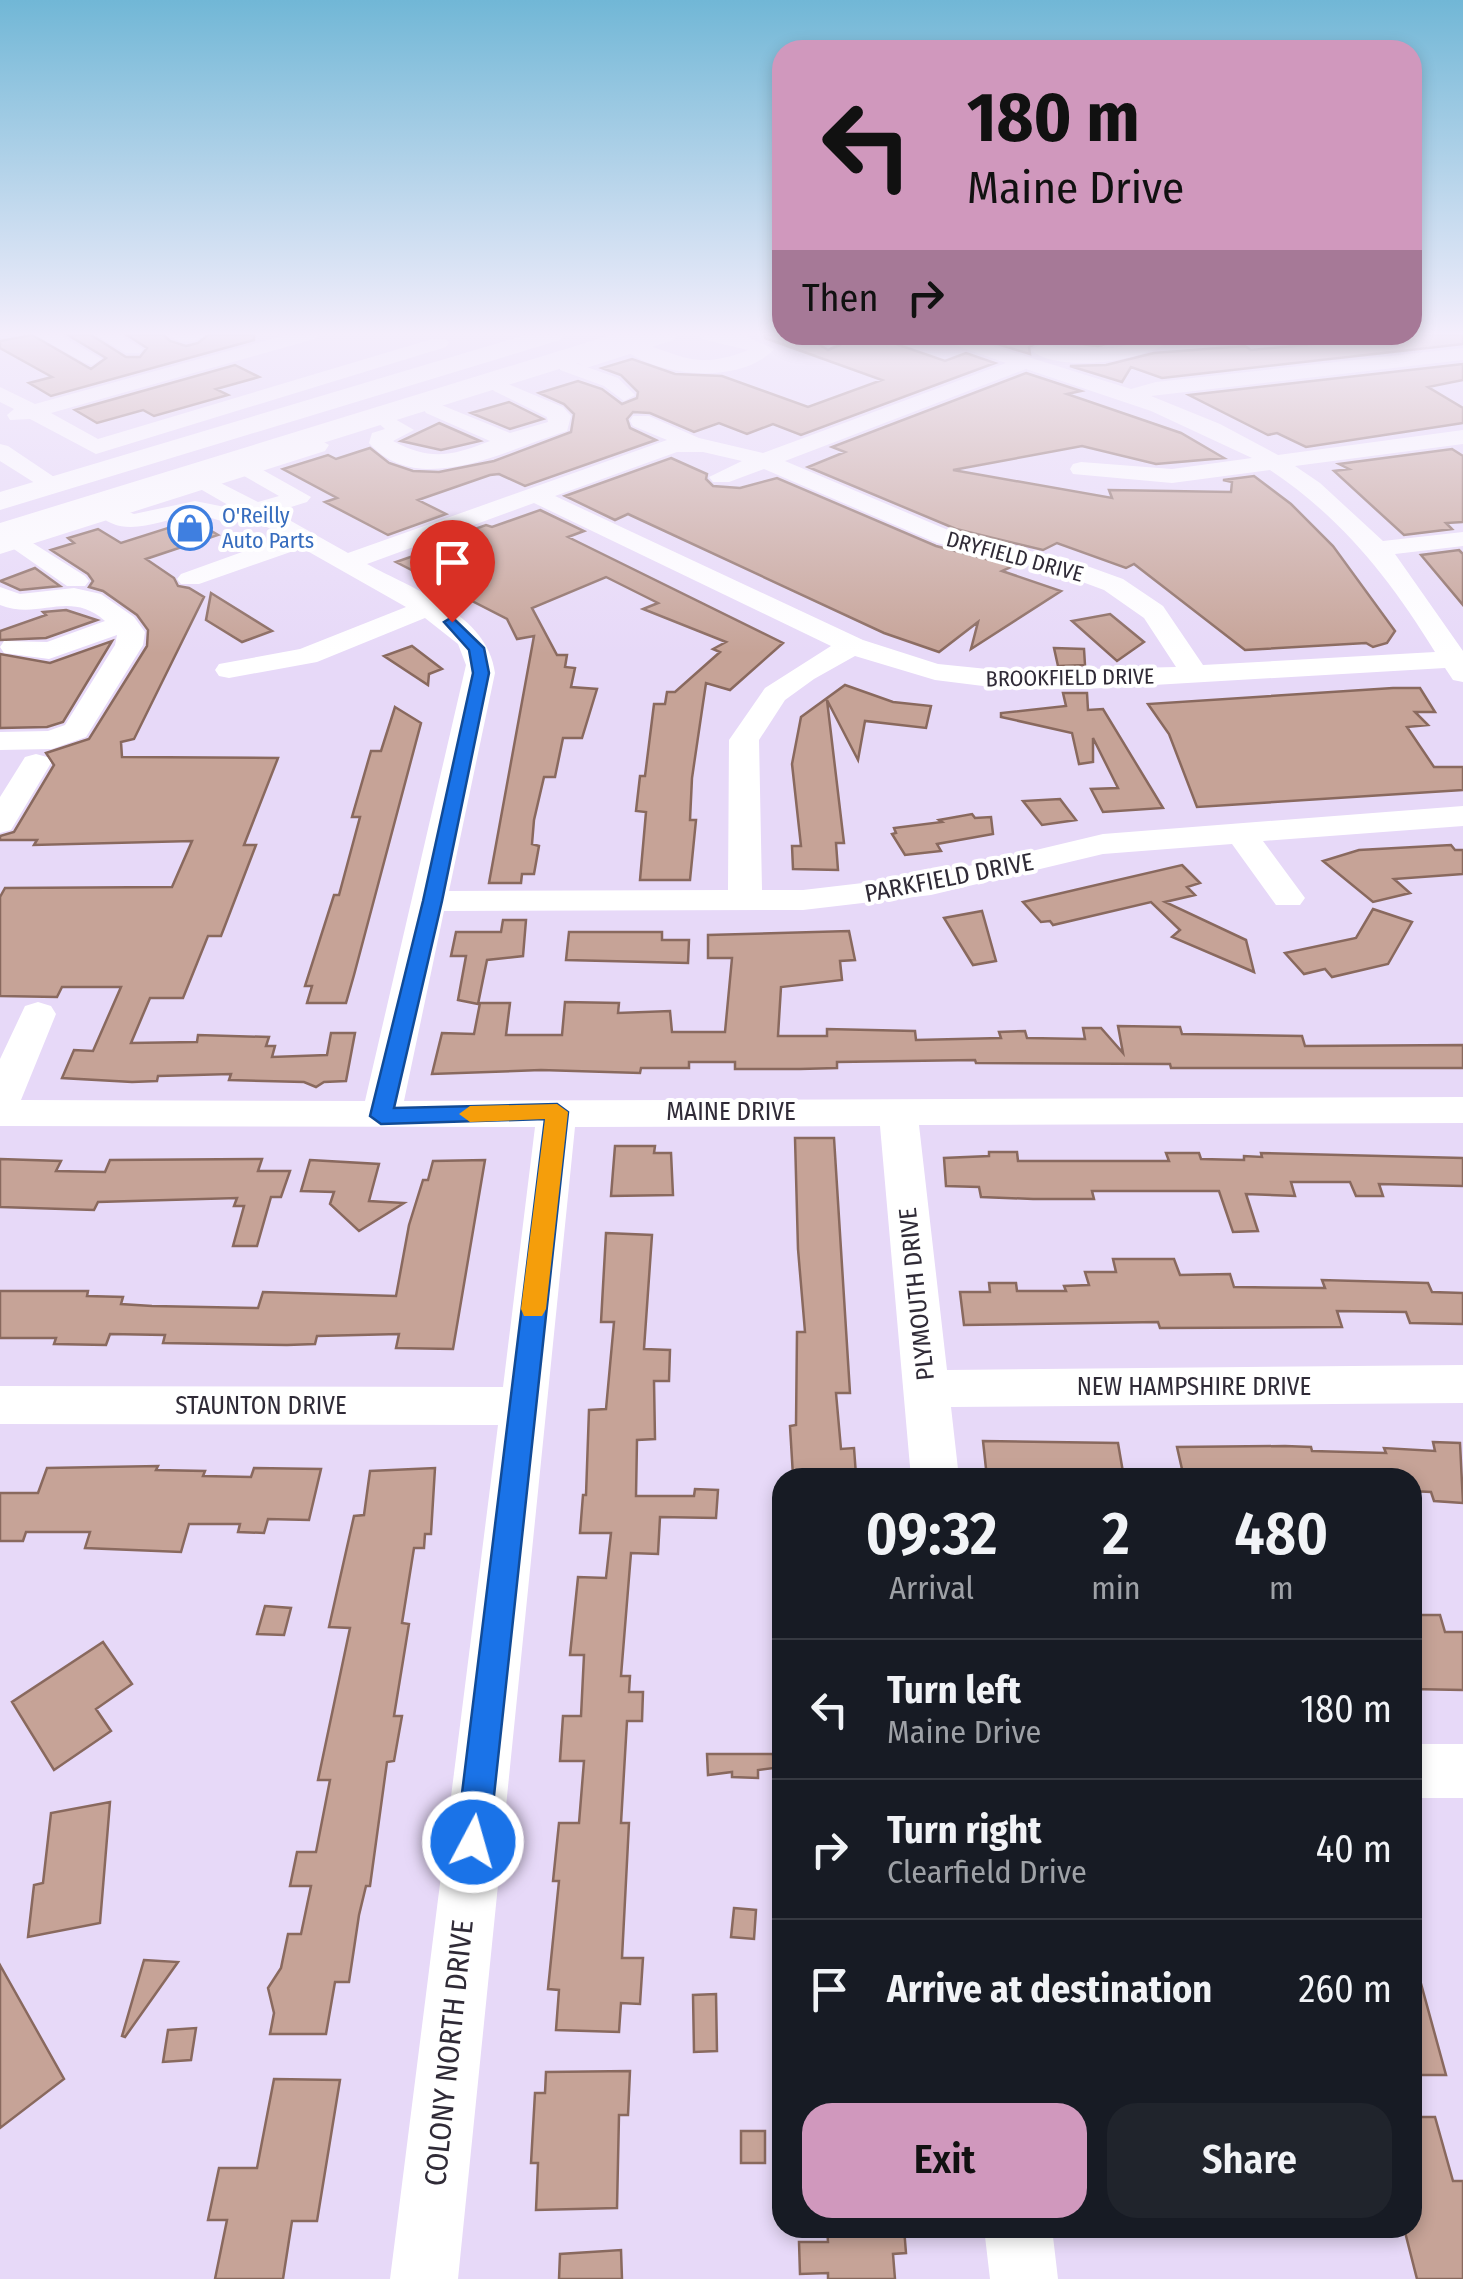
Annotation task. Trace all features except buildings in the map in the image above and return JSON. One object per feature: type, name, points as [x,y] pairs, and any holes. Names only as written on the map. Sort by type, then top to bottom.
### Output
[{"type":"highway","points":[[4,534],[276,441]]},
{"type":"highway","points":[[4,534],[305,441]]},
{"type":"main road","points":[[0,501],[198,441]]},
{"type":"main road","points":[[4,534],[107,511],[328,441]]},
{"type":"street","points":[[86,441],[96,447],[115,441]]},
{"type":"street","points":[[380,441],[428,466],[446,465],[509,442]]},
{"type":"street","name":"DRYFIELD DRIVE","points":[[680,441],[696,450],[750,452],[942,536],[1112,584],[1155,613],[1196,674]]},
{"type":"street","points":[[721,477],[765,441]]},
{"type":"street","points":[[750,452],[778,441]]},
{"type":"street","points":[[1238,441],[1276,461],[1320,492],[1376,548],[1460,664]]},
{"type":"street","points":[[1081,469],[1172,476],[1429,441]]},
{"type":"street","points":[[347,562],[535,495],[696,450]]},
{"type":"street","points":[[0,451],[54,485]]},
{"type":"street","points":[[107,511],[132,522],[183,509],[209,510],[230,518],[299,497],[245,468]]},
{"type":"street","points":[[203,481],[428,608],[467,635],[476,648],[481,673],[381,1116]]},
{"type":"street","name":"BROOKFIELD DRIVE","points":[[535,495],[853,646],[935,672],[1007,680],[1460,664]]},
{"type":"street","points":[[4,534],[76,580]]},
{"type":"street","points":[[190,579],[305,538]]},
{"type":"street","points":[[1376,548],[1463,539]]},
{"type":"street","points":[[0,741],[52,740],[76,731],[130,644],[131,632],[88,596],[3,601]]},
{"type":"street","points":[[230,670],[307,656],[428,608]]},
{"type":"street","points":[[5,646],[49,652],[124,624]]},
{"type":"street","points":[[745,901],[744,740],[752,718],[788,682],[853,646]]},
{"type":"street","points":[[0,824],[36,762]]},
{"type":"street","name":"PARKFIELD DRIVE","points":[[432,901],[745,901],[868,894],[985,874],[1103,844],[1463,816]]},
{"type":"street","points":[[1239,831],[1288,898]]},
{"type":"street","points":[[0,1102],[38,1014]]},
{"type":"street","name":"MAINE DRIVE","points":[[0,1113],[381,1116],[898,1110],[1463,1110]]},
{"type":"street","name":"PLYMOUTH DRIVE","points":[[898,1110],[934,1468]]},
{"type":"street","name":"COLONY NORTH DRIVE","points":[[424,2279],[557,1112]]},
{"type":"street","name":"NEW HAMPSHIRE DRIVE","points":[[925,1388],[1463,1384]]},
{"type":"street","name":"STAUNTON DRIVE","points":[[0,1405],[522,1406]]},
{"type":"street","points":[[1019,2238],[1024,2279]]},
{"type":"slow traffic","points":[[470,1114],[557,1112],[533,1309]]},
{"type":"place","name":"O'Reilly Auto Parts","points":[[190,528]]},
{"type":"route","points":[[452,622],[476,648],[481,673],[381,1116],[557,1112],[473,1842]]}]
